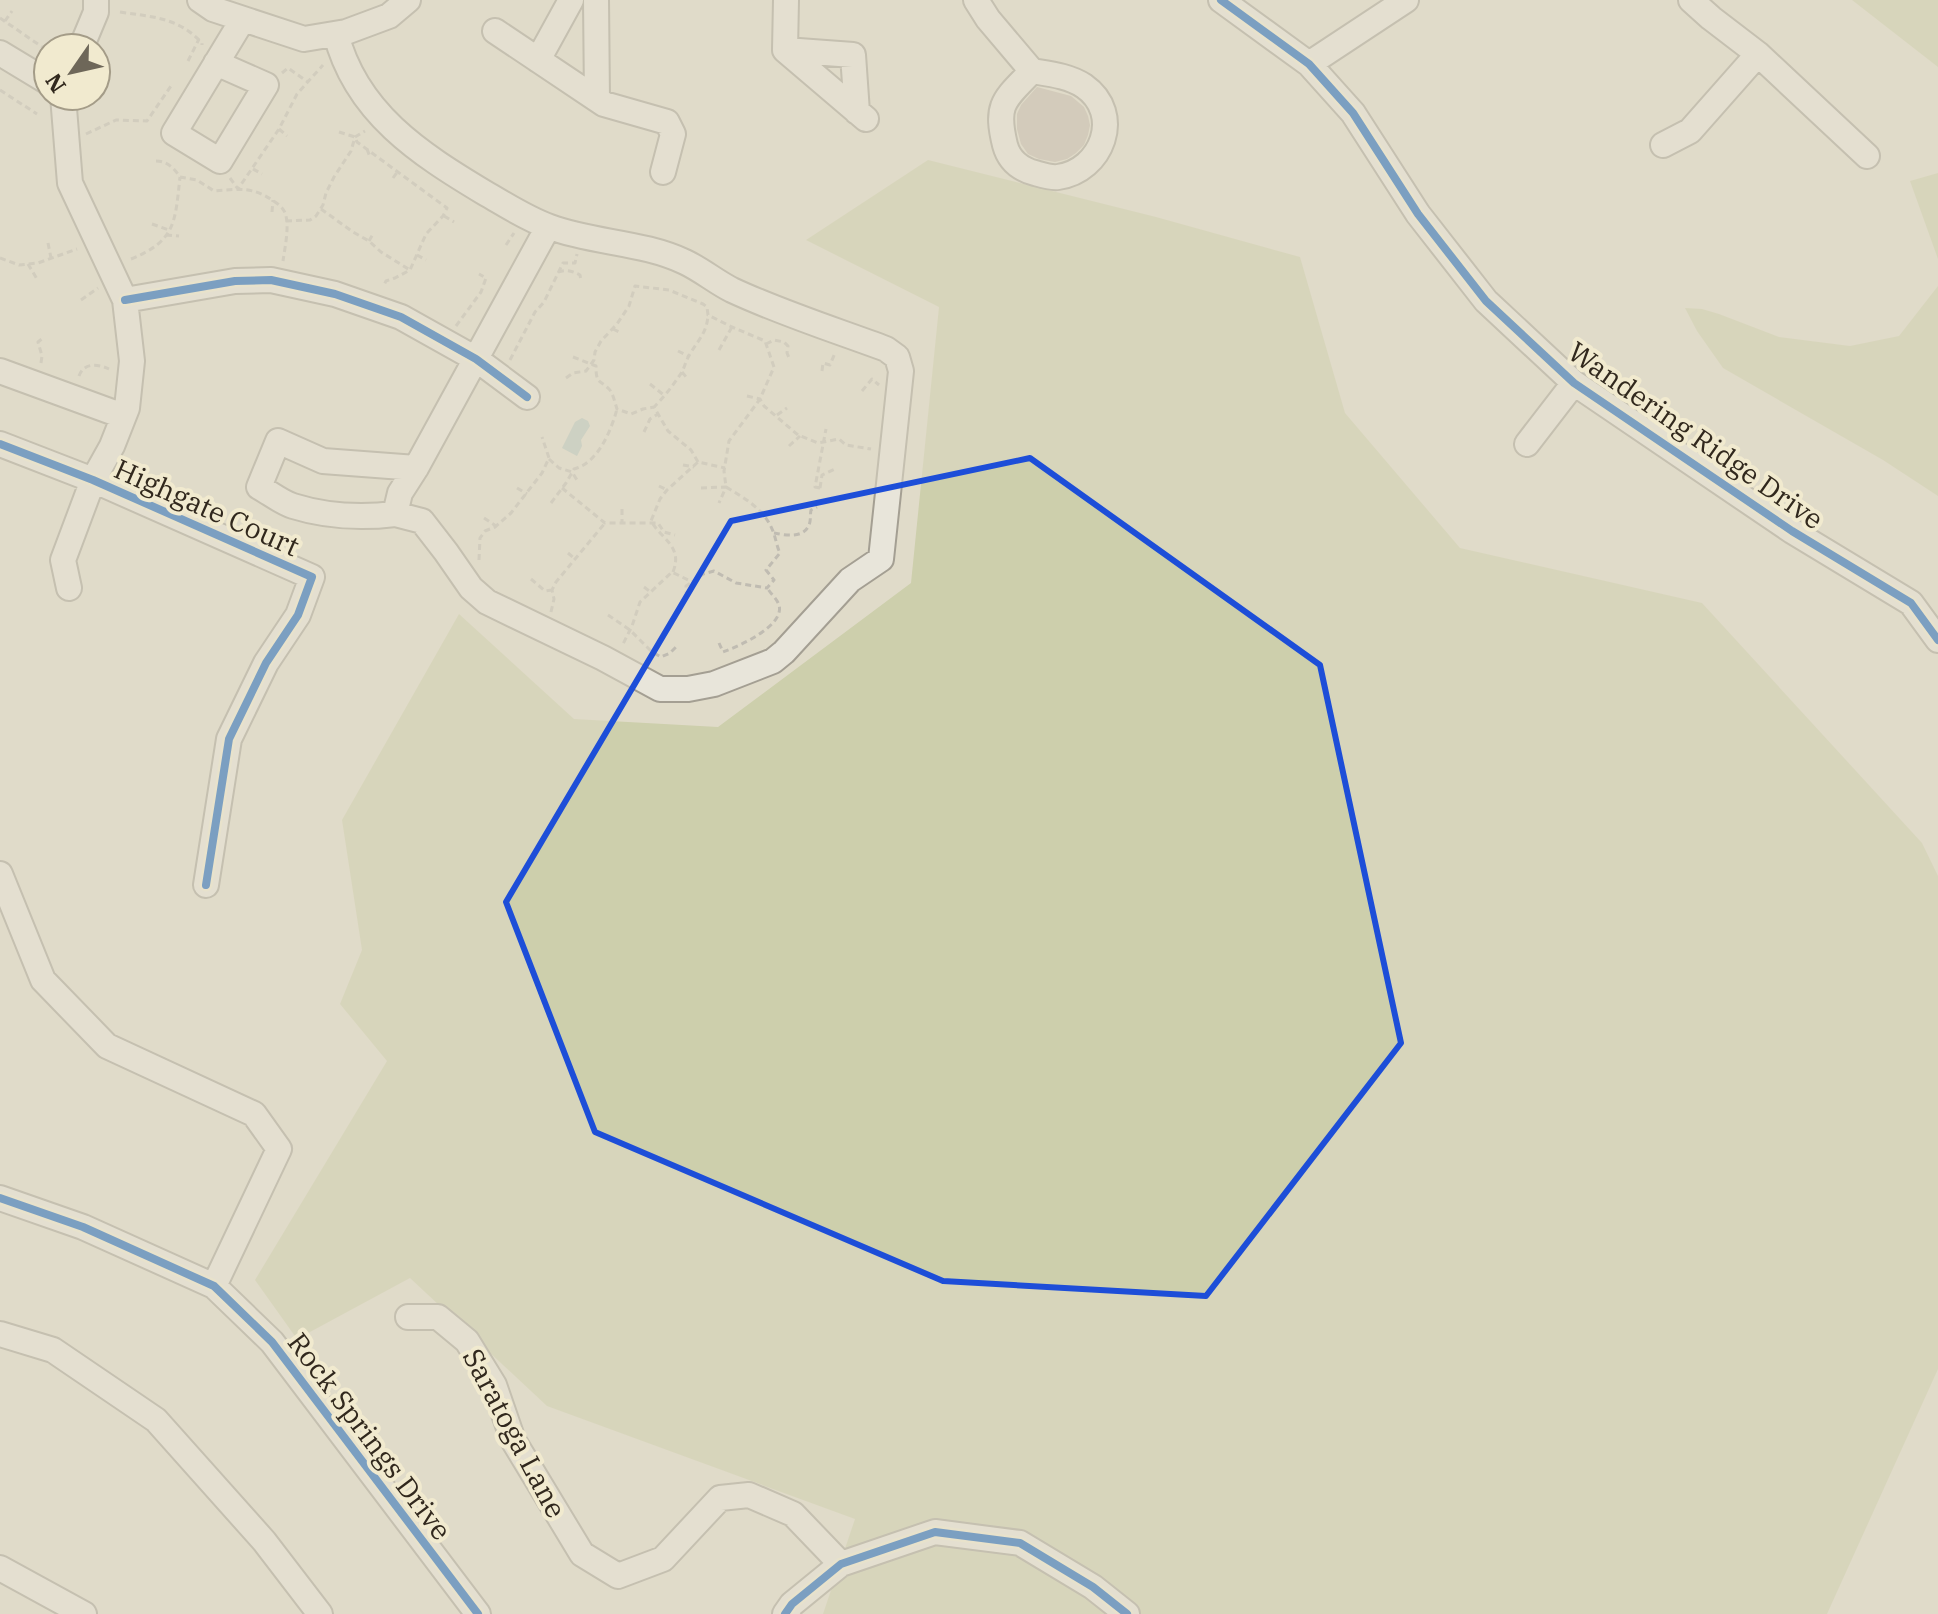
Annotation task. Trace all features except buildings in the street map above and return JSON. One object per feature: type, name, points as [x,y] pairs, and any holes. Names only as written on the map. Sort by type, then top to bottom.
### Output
[{"type":"street","points":[[200,0],[213,9],[304,39],[336,34],[389,16],[408,0]]},
{"type":"street","points":[[538,60],[571,0]]},
{"type":"street","points":[[596,0],[597,99]]},
{"type":"street","points":[[785,50],[786,0]]},
{"type":"street","points":[[976,0],[1032,71],[1067,77],[1087,87],[1100,103],[1107,127],[1102,146],[1080,171],[1055,178],[1024,170],[1007,154],[1000,124],[1004,101],[1032,71]]},
{"type":"street","name":"Wandering Ridge Drive","points":[[1221,0],[1309,64],[1353,113],[1418,214],[1486,301],[1574,383],[1792,531],[1911,603],[1938,640]]},
{"type":"street","points":[[1309,64],[1406,0]]},
{"type":"street","points":[[1691,0],[1758,54],[1867,156]]},
{"type":"street","points":[[91,32],[107,6]]},
{"type":"street","points":[[216,63],[266,85],[220,161],[174,133],[216,63],[243,19]]},
{"type":"street","points":[[495,31],[604,104],[667,122],[673,134],[663,172]]},
{"type":"street","points":[[336,34],[351,74],[373,108],[390,127],[446,169],[524,216],[548,227],[641,248],[684,262],[732,289],[886,349],[897,357],[901,371],[881,559],[850,580],[773,661],[714,684],[688,689],[660,689],[487,602],[471,588],[422,521],[395,514],[374,517],[319,512],[290,505],[259,487],[278,441],[323,461],[416,468]]},
{"type":"street","points":[[785,50],[853,55],[861,116],[785,50]]},
{"type":"street","points":[[0,53],[32,72]]},
{"type":"street","points":[[1663,145],[1690,131],[1758,54]]},
{"type":"street","points":[[64,112],[70,183],[125,300],[132,361],[127,408],[112,446],[93,480],[63,560],[69,588]]},
{"type":"street","points":[[395,514],[400,493],[548,227]]},
{"type":"street","points":[[125,300],[235,281],[271,280],[335,294],[401,317],[476,359],[527,397]]},
{"type":"street","points":[[0,371],[123,416]]},
{"type":"street","points":[[1527,444],[1574,383]]},
{"type":"street","name":"Highgate Court","points":[[0,444],[93,480],[312,577],[298,615],[266,663],[229,739],[206,885]]},
{"type":"street","points":[[0,874],[43,980],[107,1046],[254,1114],[279,1149],[214,1286]]},
{"type":"street","name":"Rock Springs Drive","points":[[0,1198],[83,1227],[214,1286],[272,1342],[478,1614]]},
{"type":"street","name":"Saratoga Lane","points":[[408,1317],[438,1317],[467,1341],[494,1385],[513,1440],[582,1554],[618,1576],[663,1559],[720,1498],[749,1495],[793,1514],[841,1564]]},
{"type":"street","points":[[0,1334],[53,1350],[156,1420],[264,1541],[320,1614]]},
{"type":"street","points":[[785,1614],[792,1604],[841,1564],[935,1532],[1020,1543],[1093,1587],[1127,1614]]},
{"type":"street","points":[[0,1568],[84,1614]]},
{"type":"path","points":[[107,6],[163,19],[187,30],[202,43],[200,50],[208,61],[216,63]]},
{"type":"path","points":[[12,11],[2,19],[32,40]]},
{"type":"path","points":[[160,24],[163,19]]},
{"type":"path","points":[[188,61],[199,39]]},
{"type":"path","points":[[288,62],[288,68]]},
{"type":"path","points":[[238,189],[279,129],[297,94],[324,64]]},
{"type":"path","points":[[288,68],[308,82]]},
{"type":"path","points":[[266,85],[288,68]]},
{"type":"path","points":[[84,134],[116,120],[147,121],[171,86]]},
{"type":"path","points":[[0,90],[37,114]]},
{"type":"path","points":[[286,221],[310,220],[321,209],[355,137],[372,126]]},
{"type":"path","points":[[279,129],[287,136]]},
{"type":"path","points":[[339,132],[355,137],[357,142],[447,208],[426,234],[410,270],[386,281],[381,291]]},
{"type":"path","points":[[367,149],[370,157]]},
{"type":"path","points":[[129,260],[161,242],[176,213],[180,177],[164,161],[156,161]]},
{"type":"path","points":[[220,161],[238,189]]},
{"type":"path","points":[[253,169],[262,174]]},
{"type":"path","points":[[393,178],[398,171]]},
{"type":"path","points":[[180,177],[197,180],[214,191],[252,190],[281,206],[286,214],[283,261],[287,268]]},
{"type":"path","points":[[326,193],[333,195]]},
{"type":"path","points":[[428,205],[432,198]]},
{"type":"path","points":[[272,212],[273,200]]},
{"type":"path","points":[[321,209],[410,270]]},
{"type":"path","points":[[443,216],[454,222]]},
{"type":"path","points":[[152,224],[169,230]]},
{"type":"path","points":[[369,241],[373,234]]},
{"type":"path","points":[[166,235],[179,236]]},
{"type":"path","points":[[501,378],[563,263],[575,263],[583,236]]},
{"type":"path","points":[[48,243],[51,258]]},
{"type":"path","points":[[0,258],[19,265],[38,263],[77,249]]},
{"type":"path","points":[[417,255],[426,260]]},
{"type":"path","points":[[28,264],[37,279]]},
{"type":"path","points":[[558,272],[565,269],[572,271],[580,275],[581,281]]},
{"type":"path","points":[[454,330],[481,292],[486,278],[479,274]]},
{"type":"path","points":[[566,378],[573,373],[586,371],[601,341],[629,306],[635,286],[669,290],[707,307],[704,334],[665,396],[654,407],[631,414],[617,409]]},
{"type":"path","points":[[81,300],[98,288]]},
{"type":"path","points":[[708,315],[765,341],[774,367],[760,399],[729,441],[726,487],[719,503]]},
{"type":"path","points":[[719,350],[732,327]]},
{"type":"path","points":[[613,329],[621,333]]},
{"type":"path","points":[[822,371],[823,363],[830,365],[842,333]]},
{"type":"path","points":[[522,336],[529,334]]},
{"type":"path","points":[[34,384],[42,356],[38,342],[43,338]]},
{"type":"path","points":[[766,344],[774,340],[784,342],[788,346],[790,360]]},
{"type":"path","points":[[678,351],[688,356]]},
{"type":"path","points":[[551,503],[574,469],[583,467],[601,448],[617,409],[610,390],[596,377],[596,366],[573,357]]},
{"type":"path","points":[[73,398],[80,372],[88,366],[97,365],[116,373]]},
{"type":"path","points":[[682,372],[687,378]]},
{"type":"path","points":[[650,384],[665,396]]},
{"type":"path","points":[[747,396],[760,399],[764,406],[800,436],[818,443],[839,439],[846,445],[872,449]]},
{"type":"path","points":[[654,407],[668,431],[691,450],[698,462],[725,468]]},
{"type":"path","points":[[777,415],[787,408]]},
{"type":"path","points":[[644,432],[650,419],[658,414]]},
{"type":"path","points":[[826,429],[815,487],[820,488],[822,475],[835,469]]},
{"type":"path","points":[[789,446],[800,436]]},
{"type":"path","points":[[542,437],[549,458],[559,468],[572,472],[577,480]]},
{"type":"path","points":[[479,561],[480,538],[511,513],[542,473],[549,458]]},
{"type":"path","points":[[612,664],[630,630],[640,602],[672,572],[676,562],[672,545],[659,534],[651,521],[660,499],[698,462]]},
{"type":"path","points":[[683,465],[694,467]]},
{"type":"path","points":[[659,486],[667,490]]},
{"type":"path","points":[[701,488],[726,487],[757,507],[768,520],[780,553],[766,570],[774,580],[767,588]]},
{"type":"path","points":[[517,488],[527,494]]},
{"type":"path","points":[[562,488],[605,523],[658,523],[664,532],[675,535]]},
{"type":"path","points":[[774,533],[793,536],[802,533],[809,525],[811,510],[817,507]]},
{"type":"path","points":[[622,509],[622,524]]},
{"type":"path","points":[[484,518],[496,526]]},
{"type":"path","points":[[541,628],[554,608],[552,590],[605,523]]},
{"type":"path","points":[[584,547],[589,553]]},
{"type":"path","points":[[568,553],[575,559]]},
{"type":"path","points":[[688,597],[686,586],[703,574],[714,571],[736,583],[767,588],[779,605],[779,615],[763,632],[723,652],[719,643]]},
{"type":"path","points":[[672,572],[692,582]]},
{"type":"path","points":[[560,577],[564,582]]},
{"type":"path","points":[[531,579],[545,591],[552,590]]},
{"type":"path","points":[[644,587],[652,593]]},
{"type":"path","points":[[608,615],[661,657],[677,646]]},
{"type":"highlighted area","points":[[1030,458],[1320,665],[1401,1043],[1206,1296],[943,1281],[595,1132],[506,902],[731,521]]},
{"type":"green space","points":[[1852,0],[1938,0],[1938,67]]},
{"type":"green space","points":[[928,160],[1300,257],[1345,413],[1460,548],[1702,603],[1922,843],[1938,876],[1938,1369],[1827,1614],[823,1614],[855,1519],[547,1406],[410,1278],[297,1339],[255,1280],[387,1061],[340,1004],[362,950],[342,820],[459,614],[574,719],[718,727],[911,583],[939,307],[806,240]]},
{"type":"green space","points":[[1938,173],[1938,259],[1910,181]]},
{"type":"green space","points":[[1938,286],[1938,496],[1883,460],[1723,368],[1685,308],[1719,314],[1779,337],[1850,346],[1899,336]]},
{"type":"shaded area","points":[[582,418],[590,426],[581,440],[582,446],[577,456],[562,448],[575,422]]},
{"type":"cycle path","points":[[1221,0],[1309,64],[1353,113],[1418,214],[1486,301],[1574,383],[1792,531],[1911,603],[1938,640]]},
{"type":"cycle path","points":[[125,300],[235,281],[271,280],[335,294],[401,317],[476,359],[527,397]]},
{"type":"cycle path","points":[[0,444],[93,480],[312,577],[298,615],[266,663],[229,739],[206,885]]},
{"type":"cycle path","points":[[0,1198],[83,1227],[214,1286],[272,1342],[478,1614]]},
{"type":"cycle path","points":[[785,1614],[792,1604],[841,1564],[935,1532],[1020,1543],[1093,1587],[1127,1614]]}]
